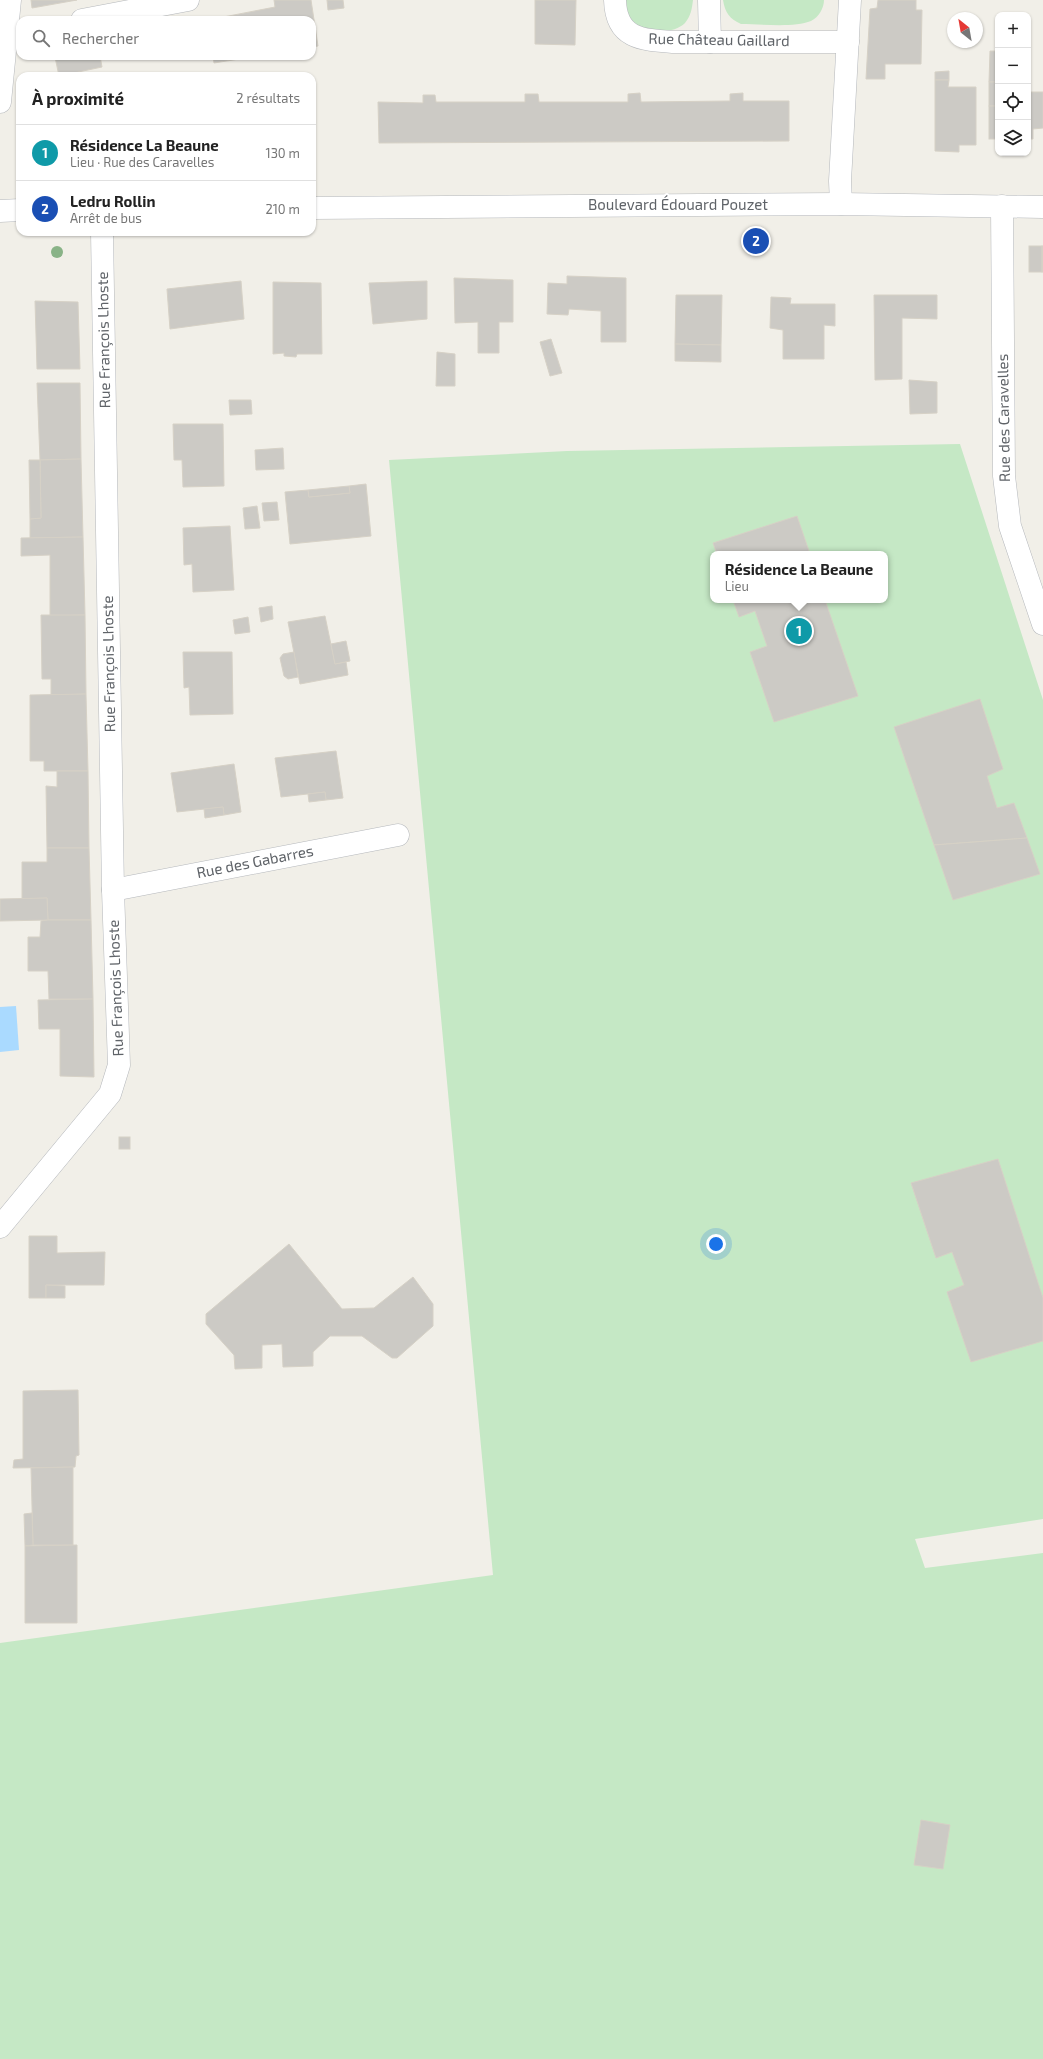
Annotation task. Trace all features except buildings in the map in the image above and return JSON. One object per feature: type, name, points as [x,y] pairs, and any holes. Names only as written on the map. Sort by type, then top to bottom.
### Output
[{"type":"street","points":[[0,102],[13,33],[10,0]]},
{"type":"street","points":[[103,16],[188,0]]},
{"type":"street","name":"Rue Château Gaillard","points":[[615,0],[618,20],[624,30],[634,36],[656,41],[848,42]]},
{"type":"street","points":[[709,0],[710,42]]},
{"type":"street","points":[[840,204],[850,0]]},
{"type":"street","name":"Boulevard Édouard Pouzet","points":[[316,208],[840,204],[1043,207]]},
{"type":"street","name":"Rue des Caravelles","points":[[1002,206],[1004,476],[1010,526],[1043,624]]},
{"type":"street","points":[[0,210],[16,210]]},
{"type":"street","name":"Rue François Lhoste","points":[[0,1227],[110,1094],[119,1065],[113,890],[102,236]]},
{"type":"street","name":"Rue des Gabarres","points":[[113,890],[398,835]]},
{"type":"green space","points":[[623,0],[693,0],[690,15],[685,23],[671,30],[654,31],[646,29],[632,21],[625,12]]},
{"type":"green space","points":[[723,0],[824,0],[820,12],[811,21],[796,24],[777,25],[741,24],[729,15],[725,9]]},
{"type":"green space","points":[[960,444],[1043,700],[1043,1519],[915,1539],[925,1568],[1043,1553],[1043,2059],[0,2059],[0,1643],[493,1575],[389,460],[567,451]]},
{"type":"water","points":[[16,1006],[19,1050],[0,1052],[0,1007]]},
{"type":"place","name":"Ledru Rollin","points":[[756,241]]},
{"type":"place","name":"Résidence La Beaune","points":[[799,631]]}]
